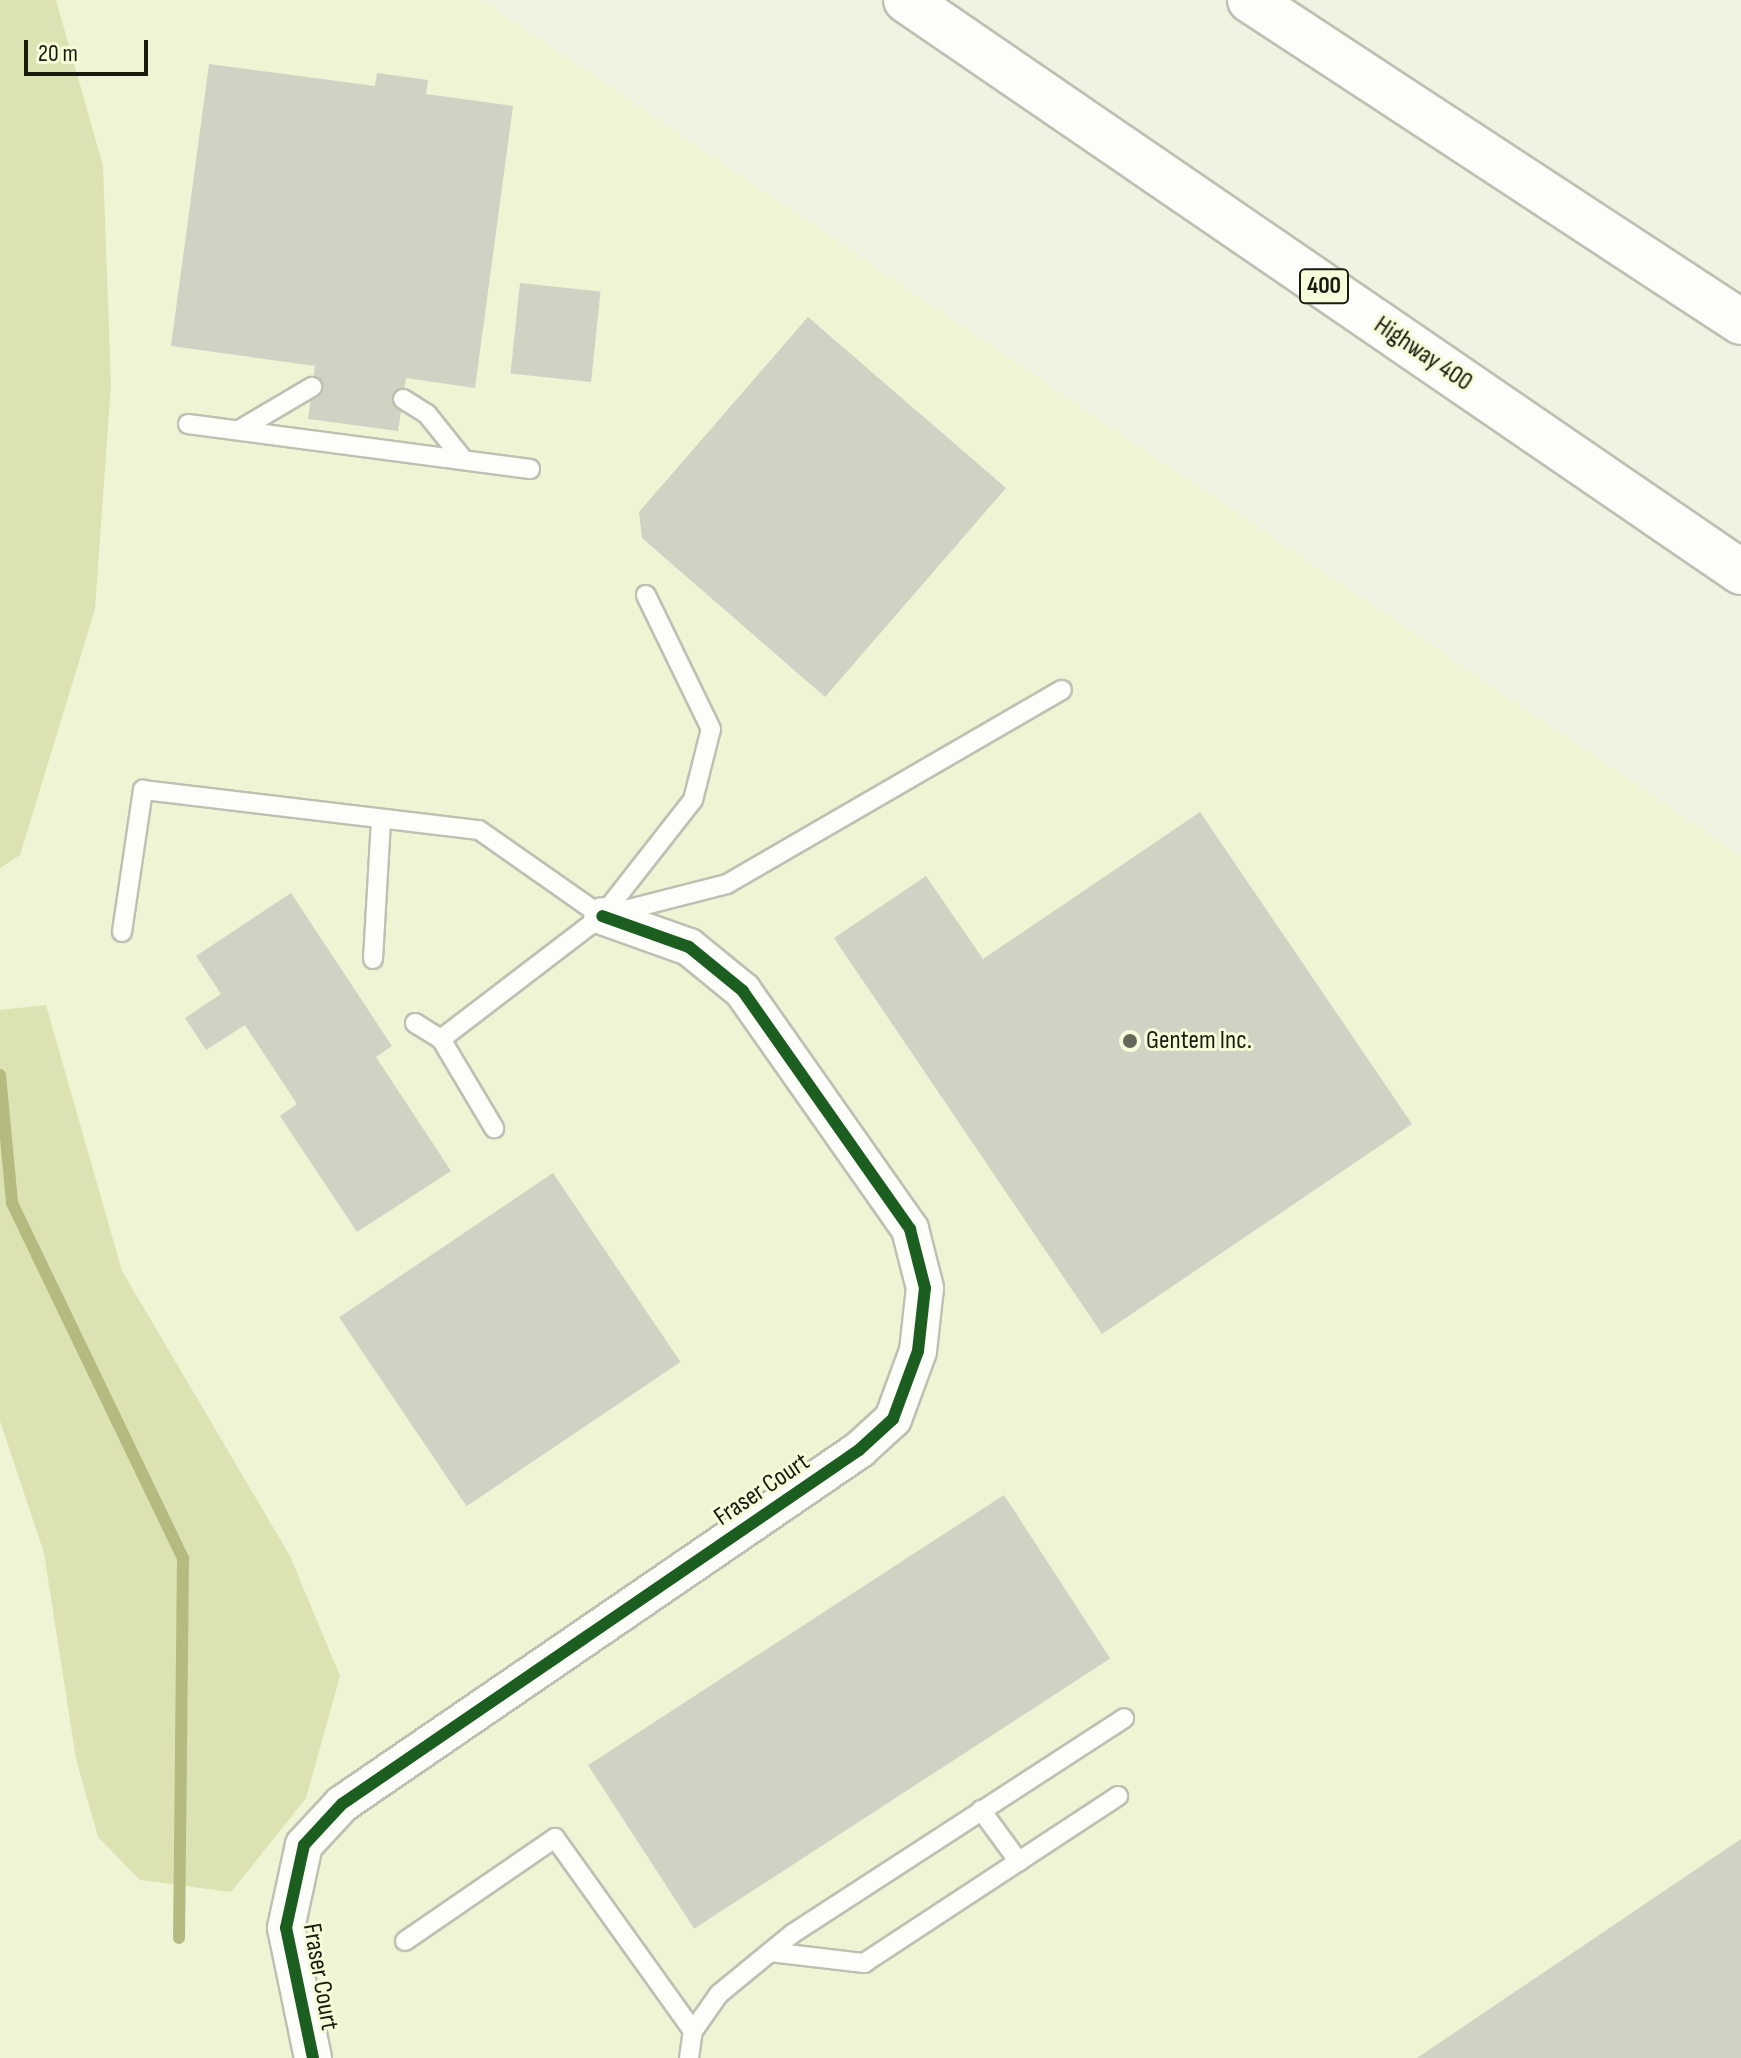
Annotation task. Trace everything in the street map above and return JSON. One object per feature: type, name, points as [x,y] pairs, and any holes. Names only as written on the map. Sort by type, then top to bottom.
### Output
[{"type":"highway","name":"Highway 400","points":[[906,0],[1741,572]]},
{"type":"highway","points":[[1250,0],[1734,316]]},
{"type":"street","name":"Fraser Court","points":[[313,2058],[286,1928],[304,1845],[342,1804],[859,1450],[893,1419],[918,1351],[925,1288],[910,1229],[743,991],[689,947],[602,916]]},
{"type":"lane","points":[[239,430],[312,387]]},
{"type":"lane","points":[[403,399],[427,414],[463,459]]},
{"type":"lane","points":[[188,424],[530,469]]},
{"type":"lane","points":[[441,1039],[602,916],[693,800],[711,729],[646,595]]},
{"type":"lane","points":[[122,932],[143,790],[479,830],[602,916],[727,884],[1062,690]]},
{"type":"lane","points":[[373,959],[381,819]]},
{"type":"lane","points":[[415,1023],[441,1039],[494,1128]]},
{"type":"lane","points":[[689,2058],[693,2031],[719,1994],[770,1952],[1124,1718]]},
{"type":"lane","points":[[770,1952],[864,1963],[1118,1796]]},
{"type":"lane","points":[[981,1810],[1019,1862]]},
{"type":"lane","points":[[405,1941],[555,1838],[693,2031]]},
{"type":"shaded area","points":[[0,0],[483,0],[1741,855],[1741,2058],[0,2058]]},
{"type":"shaded area","points":[[0,0],[56,0],[103,166],[111,384],[95,609],[20,855],[0,868]]},
{"type":"shaded area","points":[[46,1005],[122,1271],[290,1556],[340,1676],[306,1798],[231,1892],[140,1880],[98,1837],[76,1759],[44,1553],[0,1421],[0,1010]]},
{"type":"building","points":[[209,64],[375,86],[377,73],[428,80],[426,94],[513,106],[475,388],[406,378],[398,431],[308,419],[315,366],[171,346]]},
{"type":"building","points":[[520,283],[601,291],[591,382],[510,374]]},
{"type":"building","points":[[808,317],[1006,488],[825,697],[642,538],[639,512]]},
{"type":"building","name":"Gentem Inc.","points":[[1200,812],[1412,1124],[1102,1334],[834,938],[926,876],[983,959]]},
{"type":"building","points":[[291,893],[392,1046],[376,1057],[451,1171],[357,1232],[280,1116],[297,1104],[245,1025],[206,1050],[185,1018],[221,994],[196,956]]},
{"type":"building","points":[[553,1173],[680,1362],[467,1506],[339,1317]]},
{"type":"building","points":[[1004,1495],[1110,1659],[694,1929],[588,1765]]},
{"type":"building","points":[[1741,1839],[1741,2058],[1417,2058]]},
{"type":"waterway","points":[[0,1075],[12,1203],[183,1559],[179,1938]]},
{"type":"cycle path","points":[[313,2058],[286,1928],[304,1845],[342,1804],[859,1450],[893,1419],[918,1351],[925,1288],[910,1229],[743,991],[689,947],[602,916]]},
{"type":"place","name":"Gentem Inc.","points":[[1130,1041]]}]
